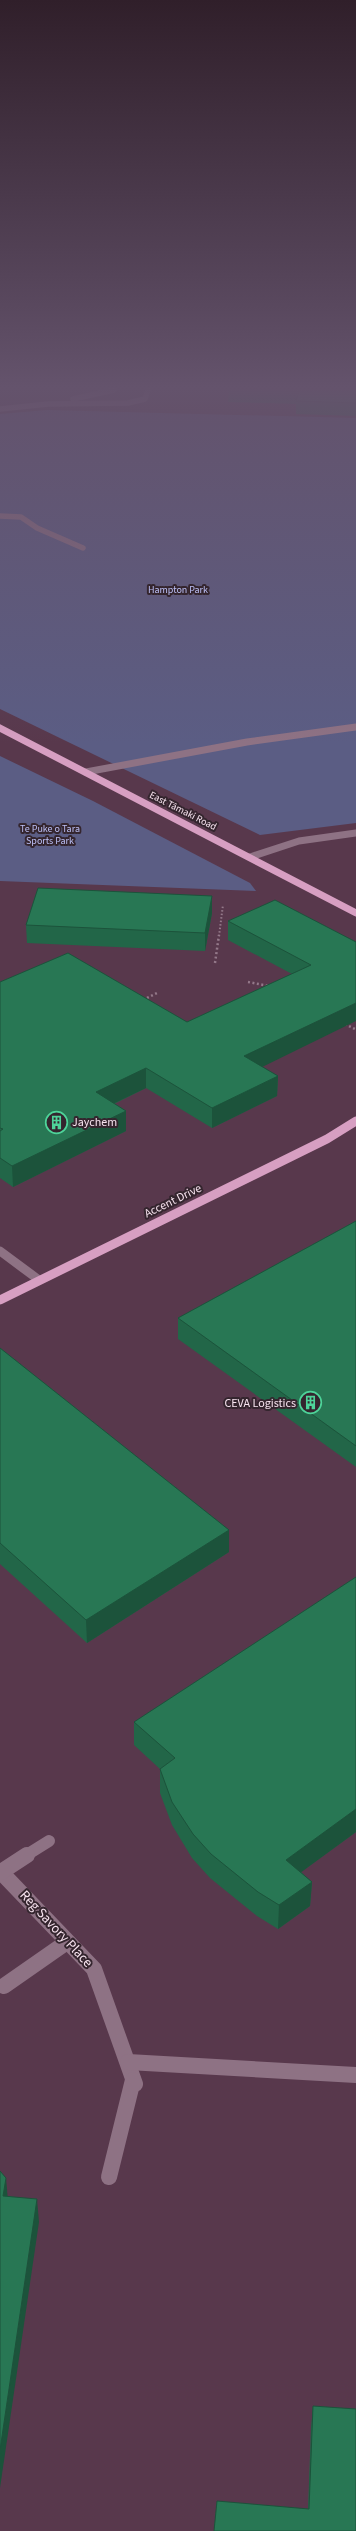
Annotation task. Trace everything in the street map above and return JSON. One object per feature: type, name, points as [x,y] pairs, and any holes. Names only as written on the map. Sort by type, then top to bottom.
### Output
[{"type":"main road","name":"East Tāmaki Road","points":[[0,728],[356,913]]},
{"type":"main road","name":"Accent Drive","points":[[0,1300],[320,1142],[356,1120]]},
{"type":"street","points":[[0,516],[13,515],[22,518],[38,528],[83,548]]},
{"type":"street","points":[[86,772],[247,742],[356,727]]},
{"type":"street","points":[[250,857],[299,841],[356,833]]},
{"type":"street","points":[[0,1251],[39,1280]]},
{"type":"street","points":[[1,1871],[49,1841]]},
{"type":"street","name":"Reg Savory Place","points":[[1,1871],[94,1969],[128,2062],[134,2082],[109,2177]]},
{"type":"street","points":[[4,1986],[67,1942]]},
{"type":"street","points":[[128,2062],[356,2075]]},
{"type":"path","points":[[215,963],[222,905]]},
{"type":"path","points":[[248,982],[274,988]]},
{"type":"path","points":[[136,1003],[157,993]]},
{"type":"path","points":[[342,1022],[355,1029]]},
{"type":"green space","name":"Hampton Park","points":[[0,508],[356,508],[356,823],[260,835],[0,709]]},
{"type":"green space","name":"Te Puke o Tara Sports Park","points":[[0,756],[93,801],[250,883],[256,891],[0,881]]},
{"type":"building","points":[[38,888],[212,896],[205,933],[26,925]]},
{"type":"building","points":[[275,900],[356,942],[356,1003],[244,1056],[278,1076],[212,1108],[146,1068],[96,1092],[126,1111],[12,1166],[0,1158],[0,1131],[3,1129],[0,1128],[0,982],[68,953],[187,1022],[311,965],[228,921]]},
{"type":"building","name":"CEVA Logistics","points":[[356,1221],[356,1446],[178,1318]]},
{"type":"building","points":[[0,1348],[229,1530],[86,1620],[0,1543]]},
{"type":"building","points":[[356,1577],[356,1809],[286,1860],[312,1882],[279,1905],[258,1892],[211,1854],[193,1834],[172,1802],[160,1769],[175,1758],[134,1722]]},
{"type":"building","points":[[0,2171],[6,2178],[3,2196],[37,2199],[0,2450]]},
{"type":"building","points":[[313,2406],[356,2409],[356,2531],[214,2531],[217,2501],[309,2509]]},
{"type":"place","name":"Jaychem","points":[[56,1122]]},
{"type":"place","name":"CEVA Logistics","points":[[311,1403]]}]
